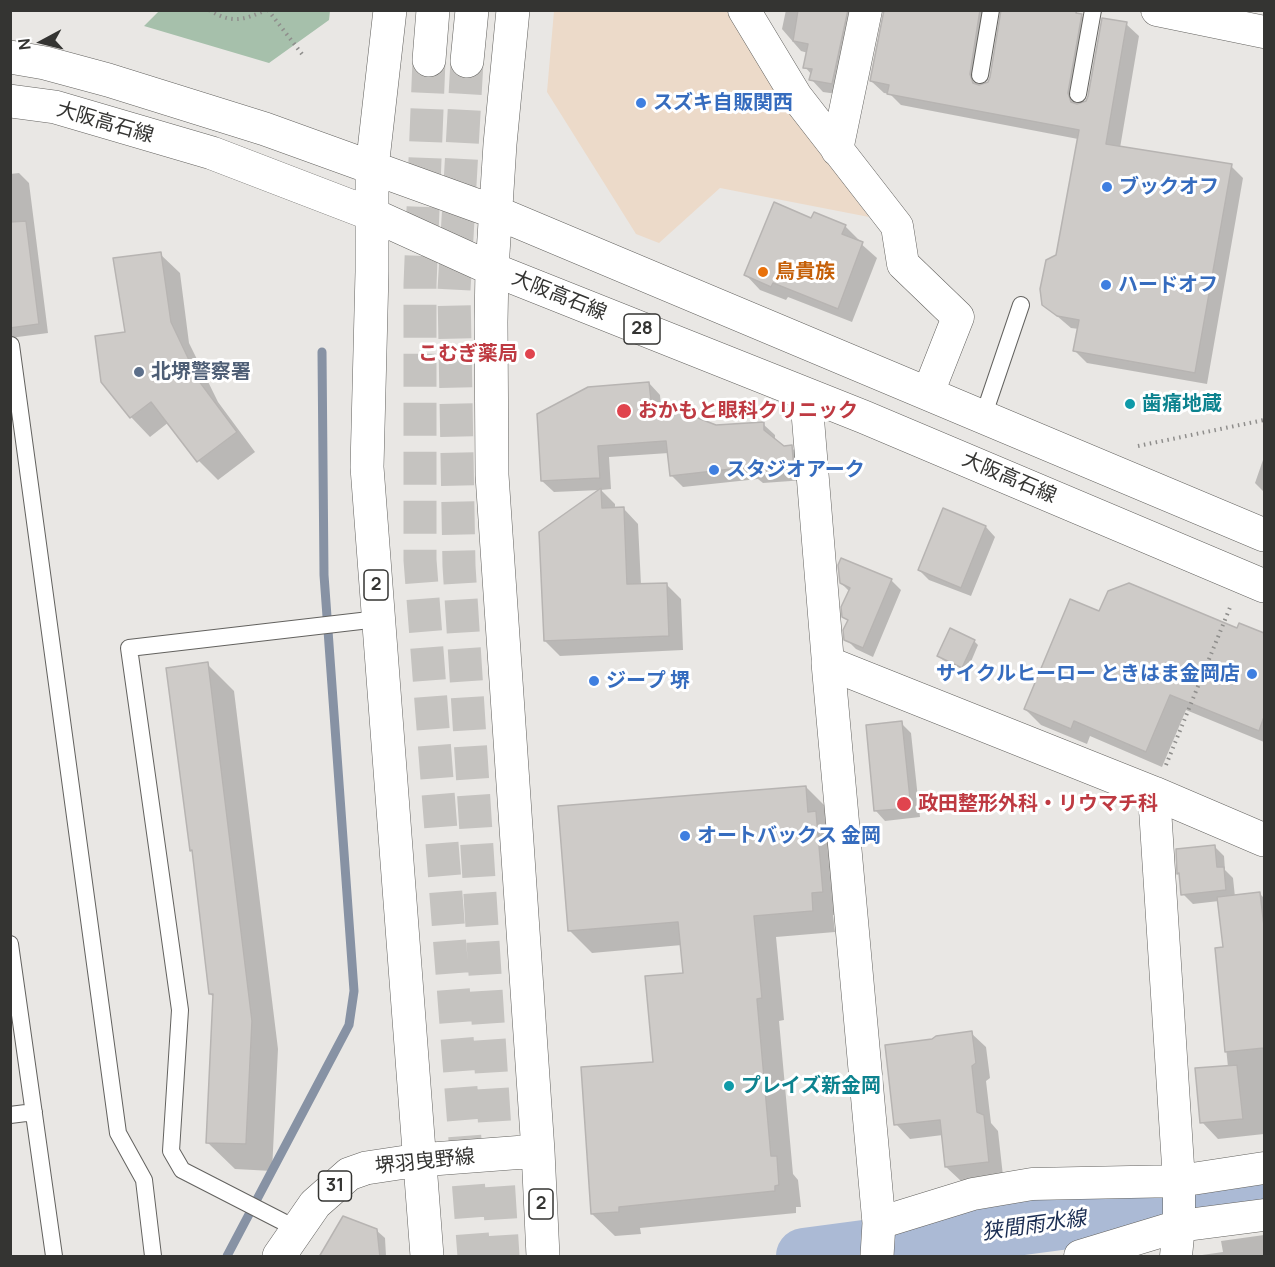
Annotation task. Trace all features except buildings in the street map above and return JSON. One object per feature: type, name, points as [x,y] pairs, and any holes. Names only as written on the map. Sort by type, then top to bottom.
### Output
[{"type":"main road","name":"2","points":[[390,10],[372,168],[367,467],[427,1257]]},
{"type":"main road","points":[[429,60],[433,10]]},
{"type":"main road","points":[[467,61],[472,10]]},
{"type":"main road","name":"2","points":[[513,10],[492,269],[492,475],[538,1151],[543,1257]]},
{"type":"main road","name":"大阪高石線","points":[[10,57],[45,63],[108,80],[265,129],[495,212],[1264,535]]},
{"type":"main road","name":"大阪高石線","points":[[10,101],[55,107],[212,153],[372,214],[492,269],[864,417],[1264,586]]},
{"type":"main road","points":[[878,1237],[828,663],[1154,793],[1264,840]]},
{"type":"main road","name":"堺羽曳野線","points":[[279,1257],[315,1204],[349,1174],[366,1168],[419,1160],[538,1151]]},
{"type":"street","points":[[744,10],[796,96],[897,226],[903,264],[958,317],[928,393]]},
{"type":"street","points":[[837,150],[866,10]]},
{"type":"street","points":[[1157,10],[1264,32]]},
{"type":"street","points":[[806,395],[828,663]]},
{"type":"street","points":[[1154,793],[1179,1204],[1176,1257]]},
{"type":"street","points":[[1080,1257],[1179,1204],[1264,1168]]},
{"type":"street","points":[[878,1237],[973,1194],[1032,1184],[1264,1215]]},
{"type":"lane","points":[[980,75],[991,10]]},
{"type":"lane","points":[[1078,94],[1093,10]]},
{"type":"lane","points":[[983,417],[1021,305]]},
{"type":"lane","points":[[12,345],[118,1133],[144,1180],[153,1257]]},
{"type":"lane","points":[[297,1229],[182,1170],[171,1151],[180,1010],[129,648],[378,619]]},
{"type":"lane","points":[[10,944],[54,1257]]},
{"type":"lane","points":[[10,1115],[34,1112]]},
{"type":"path","points":[[209,10],[218,16],[244,20],[267,10],[302,54]]},
{"type":"path","points":[[1137,446],[1264,420]]},
{"type":"path","points":[[1154,793],[1233,600]]},
{"type":"shaded area","points":[[554,11],[729,11],[789,111],[869,217],[720,188],[659,243],[636,234],[547,92]]},
{"type":"green space","points":[[159,11],[330,11],[329,20],[269,63],[144,26]]},
{"type":"waterway","points":[[227,1256],[349,1025],[354,991],[324,575],[322,352]]},
{"type":"waterway","name":"狭間雨水線","points":[[804,1256],[1264,1195]]},
{"type":"tunnel","points":[[429,60],[420,285],[420,560],[474,1256]]},
{"type":"tunnel","points":[[467,61],[454,290],[459,566],[503,1256]]},
{"type":"place","name":"スズキ自販関西","points":[[641,103]]},
{"type":"place","name":"ブックオフ","points":[[1107,187]]},
{"type":"place","name":"鳥貴族","points":[[763,272]]},
{"type":"place","name":"ハードオフ","points":[[1106,285]]},
{"type":"place","name":"こむぎ薬局","points":[[530,354]]},
{"type":"place","name":"北堺警察署","points":[[139,372]]},
{"type":"place","name":"歯痛地蔵","points":[[1130,404]]},
{"type":"place","name":"おかもと眼科クリニック","points":[[624,411]]},
{"type":"place","name":"スタジオアーク","points":[[714,470]]},
{"type":"place","name":"サイクルヒーロー ときはま金岡店","points":[[1252,674]]},
{"type":"place","name":"ジープ 堺","points":[[594,681]]},
{"type":"place","name":"政田整形外科・リウマチ科","points":[[904,804]]},
{"type":"place","name":"オートバックス 金岡","points":[[685,836]]},
{"type":"place","name":"プレイズ新金岡","points":[[729,1086]]}]
